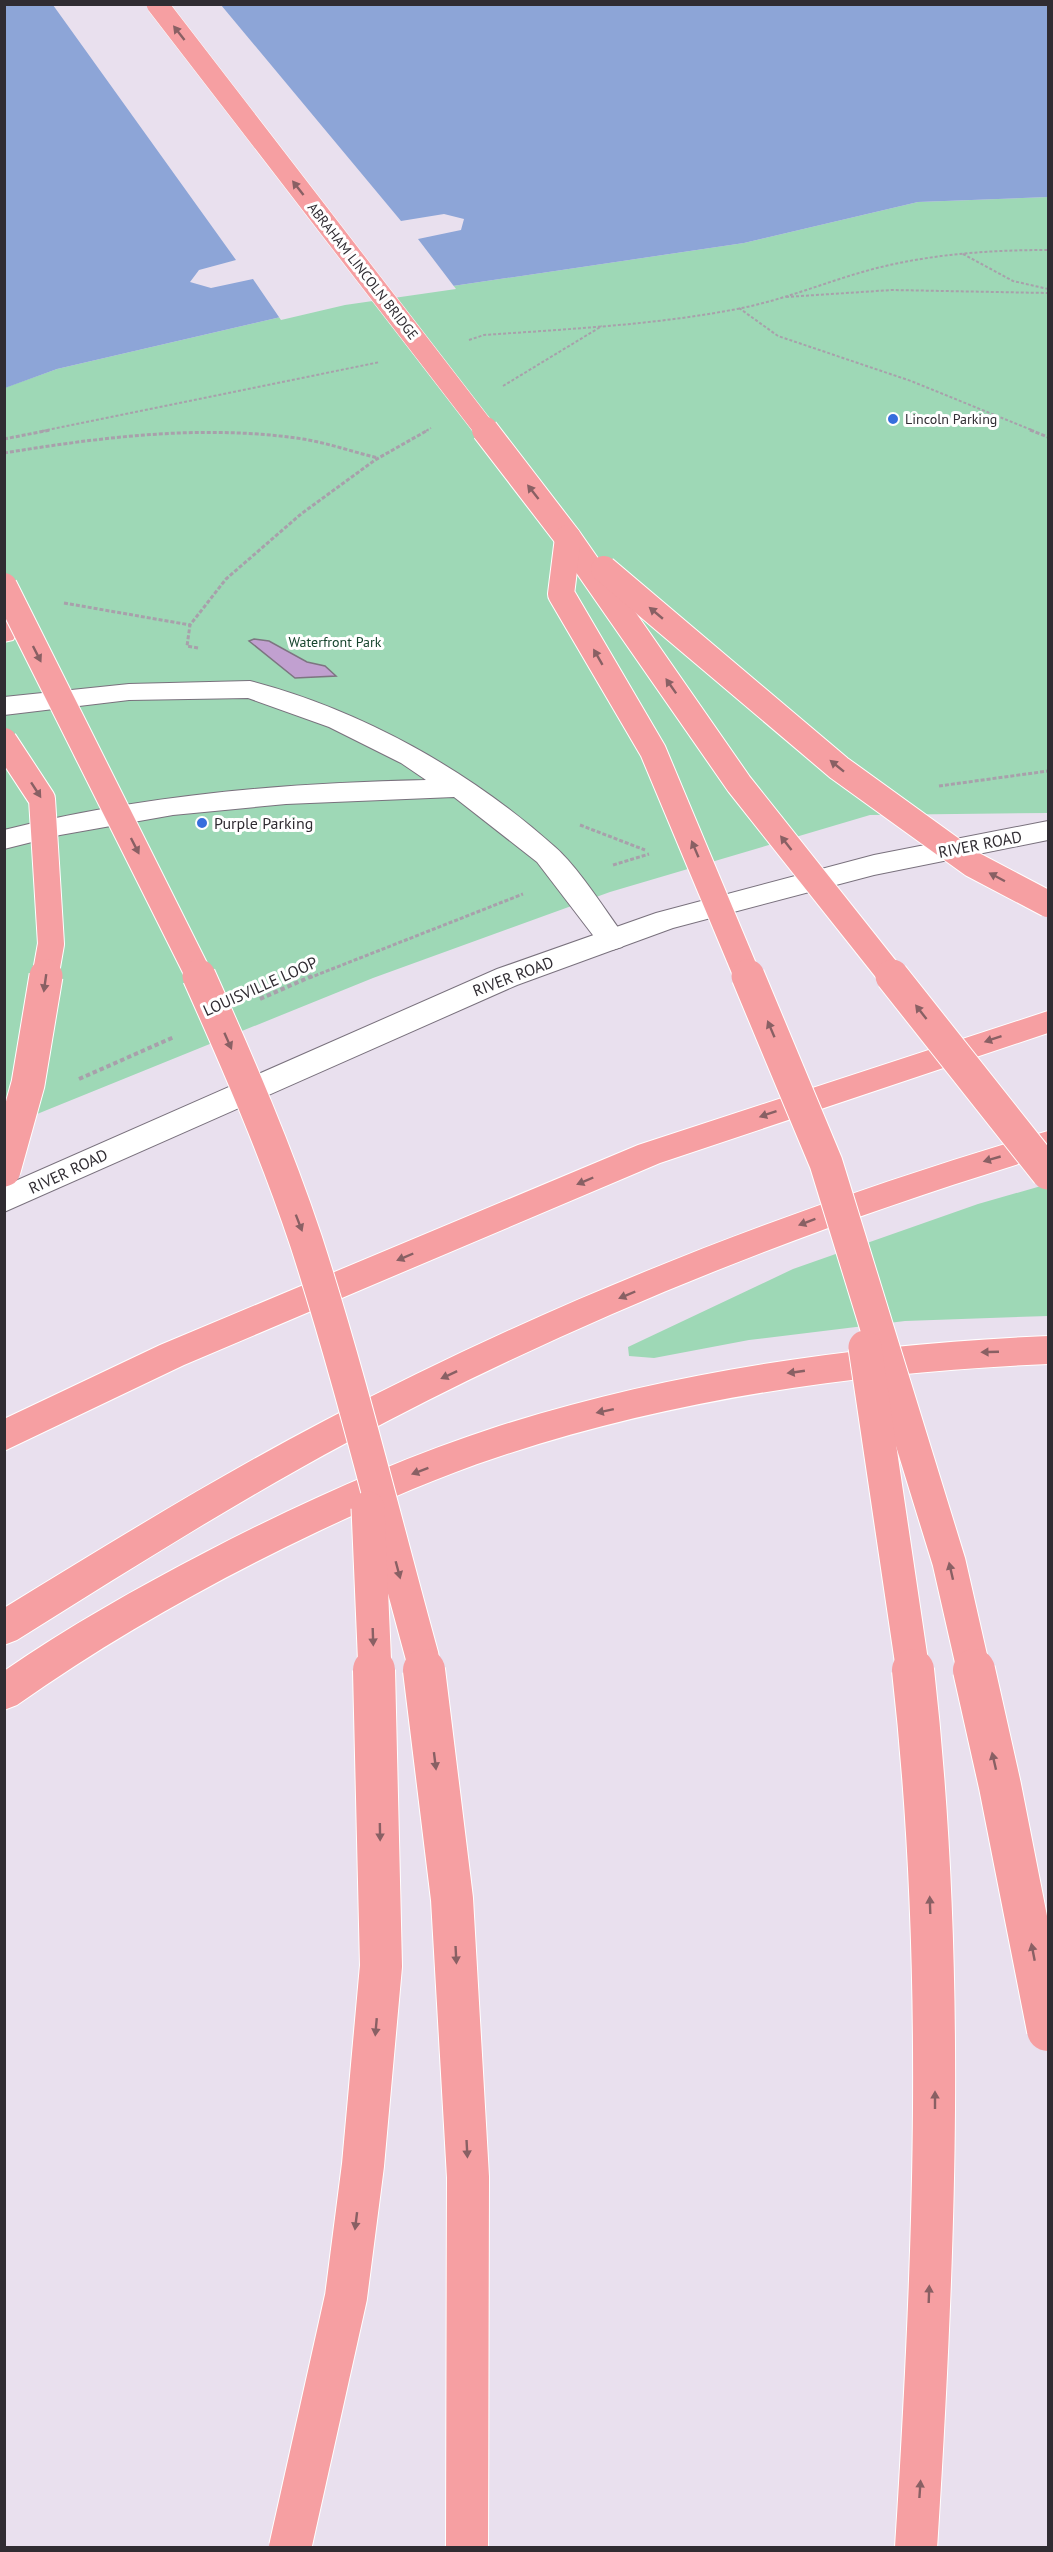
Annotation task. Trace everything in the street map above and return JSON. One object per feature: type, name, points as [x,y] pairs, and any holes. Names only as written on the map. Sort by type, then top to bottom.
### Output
[{"type":"highway","name":"ABRAHAM LINCOLN BRIDGE","points":[[157,4],[568,538]]},
{"type":"highway","points":[[568,538],[839,768],[972,864],[1048,904]]},
{"type":"highway","points":[[568,538],[739,784],[1048,1173]]},
{"type":"highway","points":[[568,538],[561,594],[653,751],[826,1163],[949,1562],[1000,1786],[1048,2030]]},
{"type":"highway","points":[[4,634],[8,594]]},
{"type":"highway","points":[[8,594],[182,938],[245,1078],[305,1239],[327,1309],[422,1656],[452,1899],[468,2177],[467,2547]]},
{"type":"highway","points":[[4,741],[42,800],[51,944],[28,1084],[4,1170]]},
{"type":"highway","points":[[4,1436],[172,1355],[649,1154],[1048,1022]]},
{"type":"highway","points":[[4,1628],[118,1556],[233,1489],[385,1406],[536,1334],[730,1251],[854,1204],[975,1164],[1048,1143]]},
{"type":"highway","points":[[844,1221],[906,1615],[928,1839],[935,2099],[925,2412],[916,2547]]},
{"type":"highway","points":[[4,1693],[156,1595],[315,1515],[478,1448],[590,1414],[790,1373],[929,1356],[1048,1350]]},
{"type":"highway","points":[[290,2547],[346,2296],[363,2165],[381,1966],[379,1783],[366,1453]]},
{"type":"street","points":[[4,706],[129,692],[250,689],[338,721],[411,757],[458,788],[547,855],[612,940]]},
{"type":"street","points":[[4,840],[53,826],[171,804],[323,791],[458,788]]},
{"type":"street","name":"RIVER ROAD","points":[[4,1200],[507,977],[666,920],[874,865],[1048,831]]},
{"type":"path","points":[[461,342],[483,335],[602,326],[739,308],[875,269],[962,253],[1048,250]]},
{"type":"path","points":[[962,253],[1013,281],[1048,291]]},
{"type":"path","points":[[776,298],[892,290],[1048,291]]},
{"type":"path","points":[[739,308],[778,336],[911,381],[1048,437]]},
{"type":"path","points":[[496,391],[602,326]]},
{"type":"path","points":[[4,439],[382,361]]},
{"type":"path","points":[[58,602],[190,626],[226,579],[301,514],[379,458],[437,424]]},
{"type":"path","points":[[4,453],[113,436],[166,431],[222,432],[303,440],[379,458]]},
{"type":"path","points":[[602,869],[653,853]]},
{"type":"path","name":"LOUISVILLE LOOP","points":[[254,1002],[351,959],[529,892]]},
{"type":"path","points":[[70,1083],[178,1035]]},
{"type":"green space","name":"Waterfront Park","points":[[1048,197],[1048,813],[870,815],[610,892],[373,978],[5,1127],[4,388],[57,369],[345,302],[744,243],[918,202]]},
{"type":"green space","points":[[1048,1184],[1048,1316],[905,1321],[749,1340],[654,1358],[629,1356],[628,1347],[793,1269],[978,1204]]},
{"type":"water","points":[[4,5],[1048,5],[1048,197],[918,202],[744,243],[345,302],[57,369],[5,388]]},
{"type":"pier","points":[[53,5],[221,5],[401,221],[444,214],[464,219],[461,230],[418,239],[456,289],[345,305],[281,320],[253,279],[211,288],[190,282],[199,270],[236,260]]},
{"type":"building","points":[[254,639],[269,641],[307,662],[325,666],[336,676],[295,678],[249,641]]},
{"type":"place","name":"Lincoln Parking","points":[[893,419]]},
{"type":"place","name":"Purple Parking","points":[[202,823]]}]
